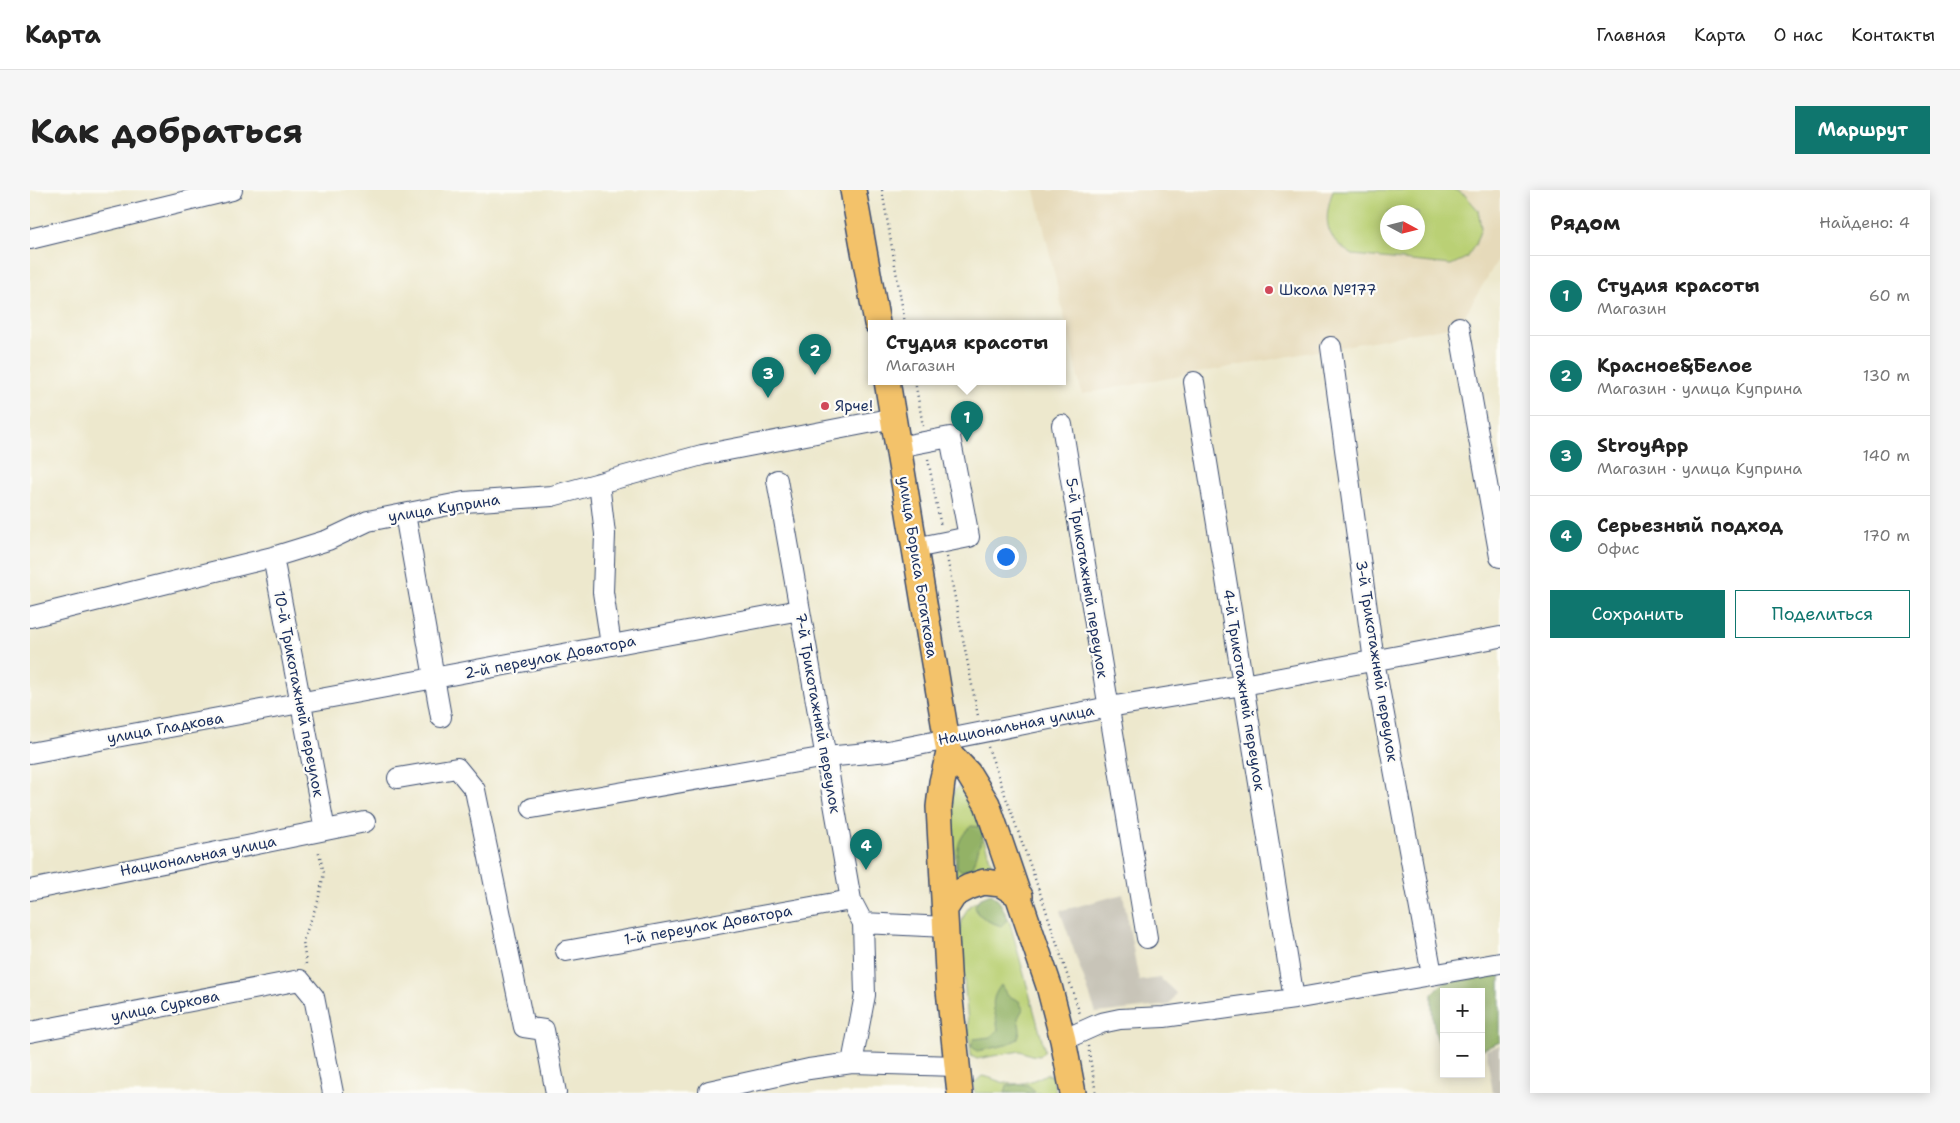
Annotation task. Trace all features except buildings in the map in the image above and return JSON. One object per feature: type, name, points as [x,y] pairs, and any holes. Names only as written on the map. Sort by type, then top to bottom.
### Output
[{"type":"main road","points":[[853,190],[876,320]]},
{"type":"main road","name":"улица Бориса Богаткова","points":[[888,385],[948,746],[939,807],[949,990],[960,1093]]},
{"type":"main road","points":[[948,746],[987,804],[1020,896],[1049,986],[1063,1040],[1073,1093]]},
{"type":"main road","points":[[945,918],[954,895],[984,882],[1001,884],[1020,896]]},
{"type":"street","points":[[30,239],[232,190]]},
{"type":"street","points":[[1459,327],[1500,557]]},
{"type":"street","name":"3-й Трикотажный переулок","points":[[1330,347],[1374,660],[1432,974]]},
{"type":"street","name":"4-й Трикотажный переулок","points":[[1194,382],[1294,999]]},
{"type":"street","name":"улица Куприна","points":[[30,616],[273,557],[328,540],[368,521],[464,502],[552,496],[702,455],[894,418]]},
{"type":"street","name":"5-й Трикотажный переулок","points":[[1062,425],[1147,938]]},
{"type":"street","points":[[898,447],[950,437],[969,537],[915,548]]},
{"type":"street","name":"7-й Трикотажный переулок","points":[[777,480],[851,900],[863,923],[865,995],[852,1063]]},
{"type":"street","points":[[599,483],[605,534],[603,592],[611,645]]},
{"type":"street","points":[[405,514],[441,717]]},
{"type":"street","name":"10-й Трикотажный переулок","points":[[273,557],[300,703],[320,831]]},
{"type":"street","name":"2-й переулок Доватора","points":[[300,703],[800,610]]},
{"type":"street","name":"Национальная улица","points":[[532,808],[826,756],[948,746],[1108,707],[1243,685],[1500,637]]},
{"type":"street","name":"улица Гладкова","points":[[30,753],[300,703]]},
{"type":"street","points":[[398,778],[457,768],[475,790],[524,1027],[544,1030],[556,1093]]},
{"type":"street","name":"Национальная улица","points":[[30,890],[365,822]]},
{"type":"street","name":"1-й переулок Доватора","points":[[566,951],[851,900]]},
{"type":"street","points":[[863,923],[945,918]]},
{"type":"street","points":[[1063,1040],[1102,1023],[1120,1019],[1164,1017],[1294,999],[1500,963]]},
{"type":"street","points":[[300,980],[314,997],[333,1093]]},
{"type":"street","name":"улица Суркова","points":[[30,1032],[300,980]]},
{"type":"street","points":[[709,1091],[809,1069],[852,1063],[957,1066]]},
{"type":"path","points":[[882,190],[904,320]]},
{"type":"path","points":[[300,980],[306,966],[303,942],[318,901],[324,873],[320,831]]},
{"type":"shaded area","name":"Школа №177","points":[[1035,190],[1500,190],[1500,256],[1459,325],[1082,394]]},
{"type":"shaded area","points":[[1123,894],[1139,981],[1160,978],[1176,993],[1169,1005],[1096,1013],[1060,911]]},
{"type":"shaded area","points":[[1500,1045],[1500,1093],[1493,1093],[1486,1050]]},
{"type":"green space","points":[[1333,190],[1456,190],[1466,196],[1478,210],[1481,228],[1475,245],[1466,258],[1451,265],[1353,255],[1343,249],[1331,235],[1327,219]]},
{"type":"green space","points":[[959,787],[965,788],[970,793],[993,869],[974,871],[956,879],[952,796]]},
{"type":"green space","points":[[971,826],[981,827],[983,834],[973,867],[962,871],[957,867],[960,840]]},
{"type":"green space","points":[[991,894],[1000,902],[1006,916],[1007,920],[1001,926],[988,921],[977,913],[975,906],[979,899]]},
{"type":"green space","points":[[988,898],[1002,908],[1010,923],[1045,1051],[1040,1056],[1020,1051],[977,1059],[971,1056],[960,935],[966,910],[975,902]]},
{"type":"green space","points":[[1500,975],[1500,1042],[1485,1048],[1485,988],[1440,988],[1440,1046],[1434,1025],[1432,994],[1444,982]]},
{"type":"green space","points":[[1001,985],[1007,995],[1019,1001],[1023,1009],[1018,1018],[1020,1030],[1018,1039],[1006,1045],[977,1051],[971,1046],[974,1039],[990,1037],[998,1030],[993,1002]]},
{"type":"green space","points":[[1046,1074],[1053,1077],[1056,1093],[975,1093],[973,1084],[982,1076],[1016,1084],[1032,1081]]},
{"type":"green space","points":[[1017,1084],[1028,1085],[1035,1091],[1034,1093],[1005,1093],[1007,1086]]},
{"type":"place","name":"Школа №177","points":[[1269,290]]},
{"type":"place","name":"Красное&Белое","points":[[815,375]]},
{"type":"place","name":"StroyApp","points":[[768,398]]},
{"type":"place","name":"Ярче!","points":[[825,406]]},
{"type":"place","name":"Студия красоты","points":[[967,442]]},
{"type":"place","name":"Серьезный подход","points":[[866,870]]}]
